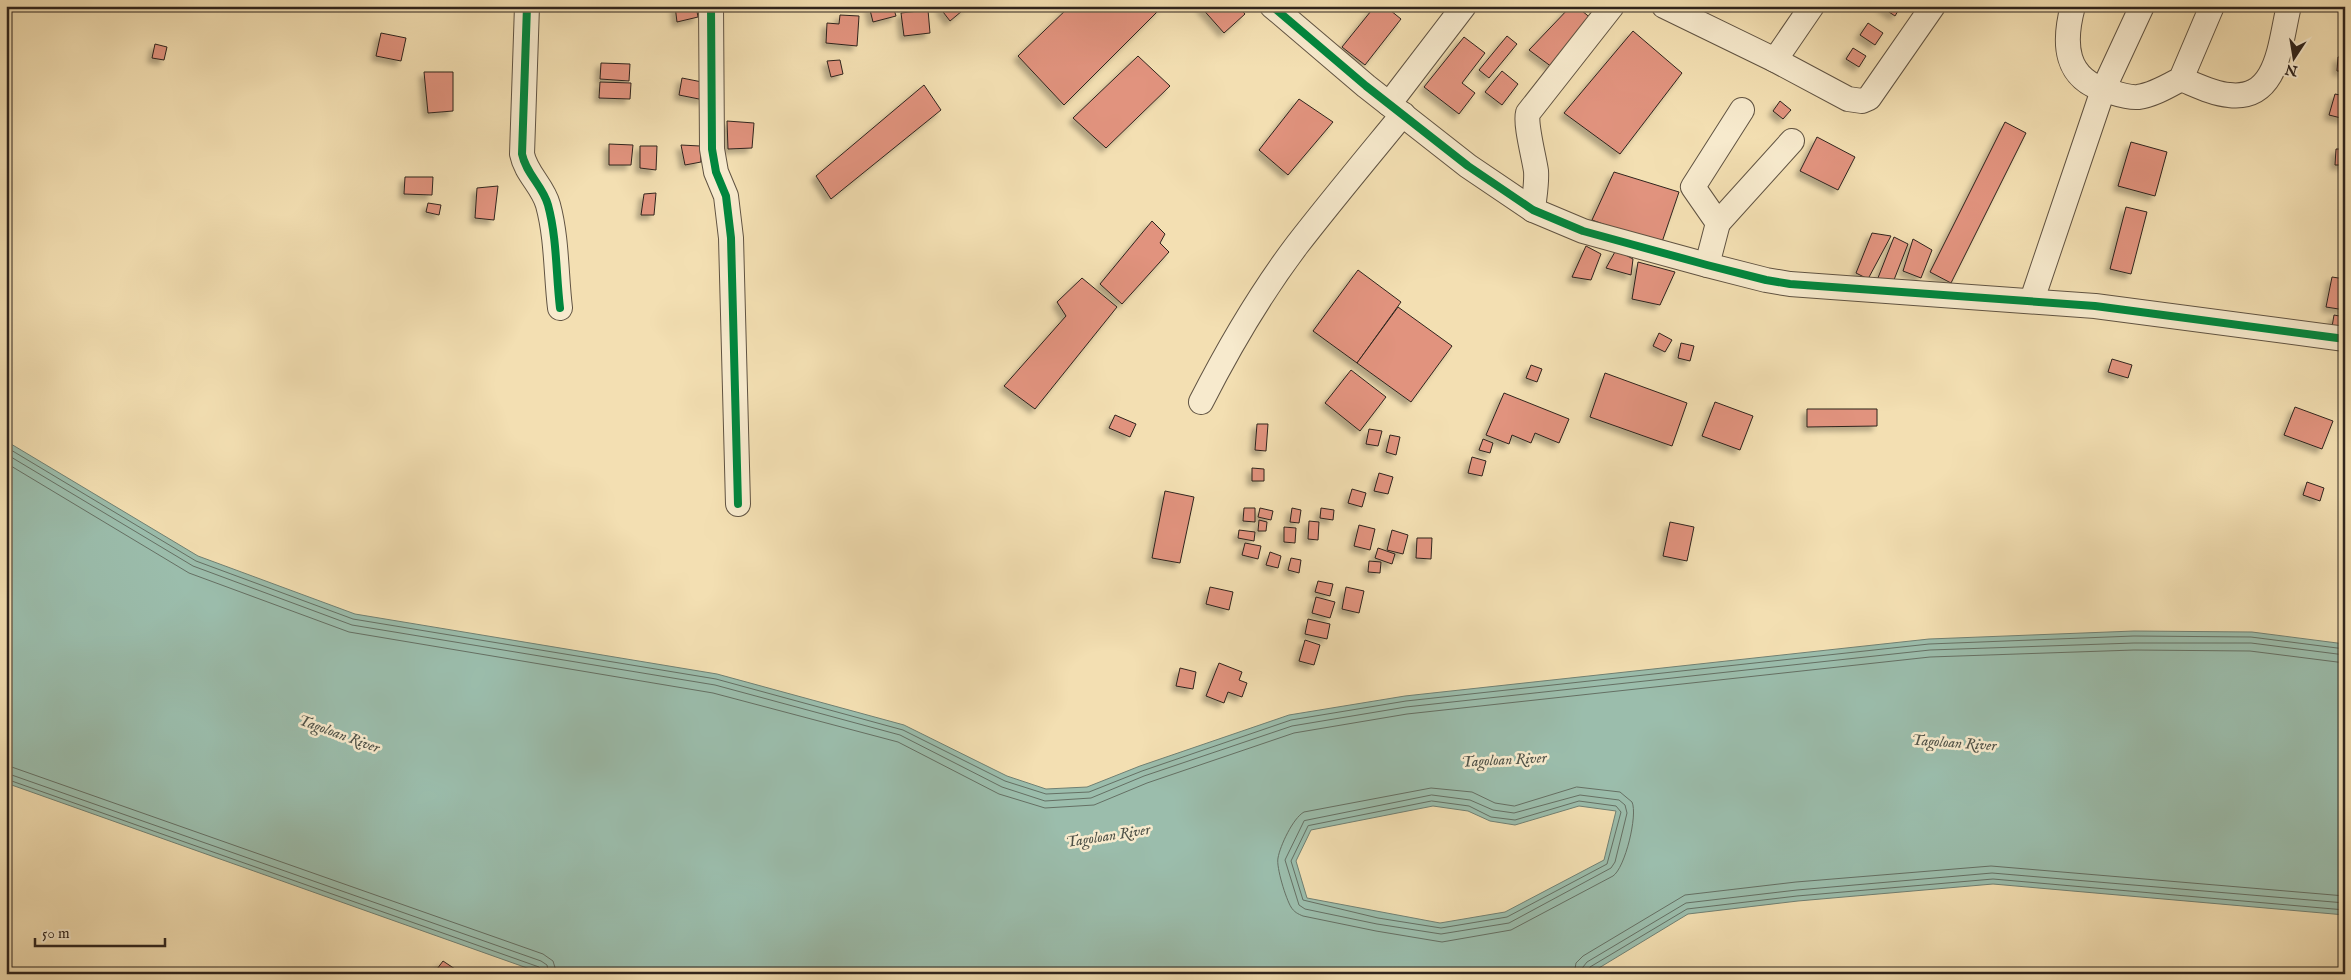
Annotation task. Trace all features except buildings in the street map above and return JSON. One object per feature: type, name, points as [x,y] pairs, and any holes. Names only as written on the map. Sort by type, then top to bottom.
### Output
[{"type":"street","points":[[527,6],[522,154],[526,168],[545,197],[548,205],[552,224],[560,308]]},
{"type":"street","points":[[711,6],[712,149],[716,172],[726,196],[732,238],[738,504]]},
{"type":"street","points":[[1272,6],[1468,166],[1533,210],[1583,231],[1707,265],[1790,284],[2095,306],[2345,339]]},
{"type":"street","points":[[1201,402],[1232,343],[1280,270],[1396,109],[1464,6]]},
{"type":"street","points":[[1533,210],[1536,175],[1533,146],[1527,120],[1528,113],[1612,6]]},
{"type":"street","points":[[1664,6],[1775,60],[1848,99],[1862,101],[1869,98],[1933,6]]},
{"type":"street","points":[[1775,60],[1812,6]]},
{"type":"street","points":[[2074,6],[2068,32],[2069,56],[2076,72],[2103,90],[2129,97],[2153,93],[2181,79],[2212,6]]},
{"type":"street","points":[[2032,300],[2103,90],[2142,6]]},
{"type":"street","points":[[2181,79],[2227,95],[2242,96],[2256,92],[2266,82],[2277,59],[2289,6]]},
{"type":"street","points":[[1718,223],[1693,187],[1742,110]]},
{"type":"street","points":[[1707,265],[1718,223],[1792,141]]},
{"type":"water","name":"Tagoloan River","points":[[6,441],[198,556],[355,614],[717,674],[904,725],[1007,776],[1046,789],[1087,787],[1140,766],[1289,715],[1405,696],[1929,639],[2134,631],[2252,632],[2345,644],[2345,915],[1993,884],[1798,901],[1688,914],[1589,974],[544,974],[6,783]],"holes":[[[1433,806],[1468,811],[1490,821],[1515,825],[1579,806],[1616,811],[1604,860],[1505,912],[1440,923],[1307,898],[1296,861],[1311,830]]]},
{"type":"cycle path","points":[[527,6],[522,154],[527,168],[546,198],[548,205],[555,243],[560,308]]},
{"type":"cycle path","points":[[711,6],[712,149],[716,172],[726,196],[731,238],[738,504]]},
{"type":"cycle path","points":[[1272,6],[1366,86],[1468,166],[1533,210],[1583,231],[1707,265],[1790,284],[2095,306],[2345,339]]}]
